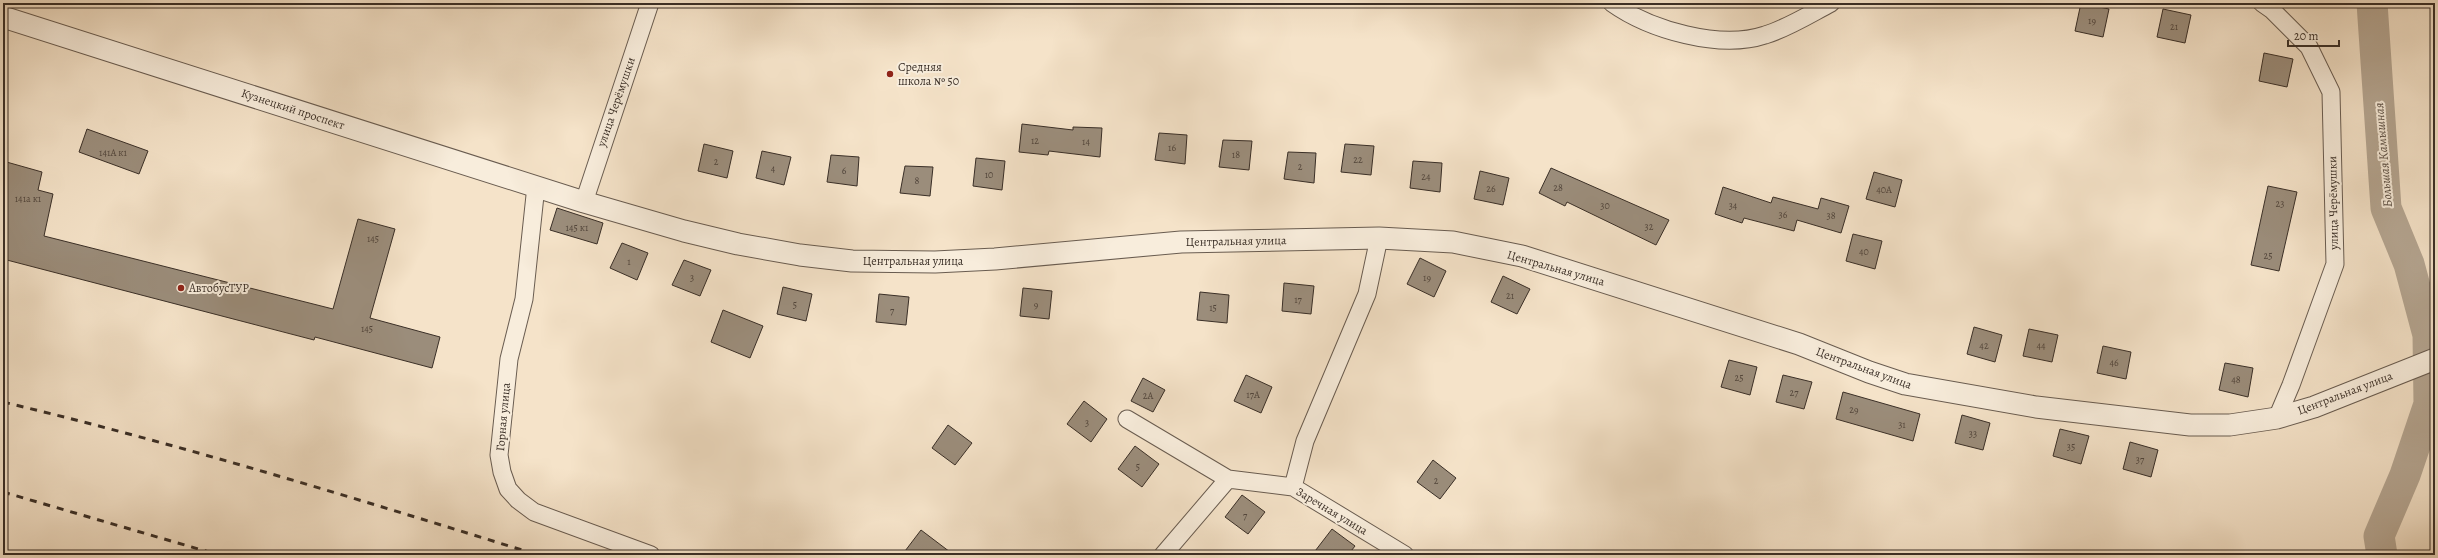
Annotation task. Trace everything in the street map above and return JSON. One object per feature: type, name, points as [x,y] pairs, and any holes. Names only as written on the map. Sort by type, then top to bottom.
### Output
[{"type":"street","name":"улица Черёмушки","points":[[584,202],[650,3]]},
{"type":"street","points":[[1612,3],[1629,15],[1691,36],[1739,41],[1765,35],[1831,3]]},
{"type":"street","name":"улица Черёмушки","points":[[2262,3],[2272,10],[2309,47],[2331,92],[2334,264],[2291,385],[2276,418]]},
{"type":"street","name":"Кузнецкий проспект","points":[[3,17],[584,202]]},
{"type":"street","name":"Горная улица","points":[[536,186],[524,299],[510,359],[502,424],[499,455],[502,472],[508,489],[518,500],[534,512],[651,555]]},
{"type":"street","name":"Центральная улица","points":[[584,202],[738,244],[800,255],[852,261],[935,262],[995,259],[1182,242],[1379,238],[1453,242],[1522,256],[1799,344],[1869,372],[1934,391],[2036,407],[2190,425],[2230,425],[2276,418],[2314,407],[2395,374],[2435,360]]},
{"type":"street","points":[[1294,487],[1305,441],[1367,294],[1379,238]]},
{"type":"street","name":"Заречная улица","points":[[1127,418],[1228,479],[1294,487],[1405,555]]},
{"type":"street","points":[[1163,555],[1228,479]]},
{"type":"building","points":[[2081,3],[2109,9],[2103,37],[2075,31]]},
{"type":"building","points":[[2163,9],[2191,15],[2185,43],[2157,37]]},
{"type":"building","points":[[2264,53],[2293,59],[2287,87],[2259,81]]},
{"type":"building","points":[[1022,124],[1073,130],[1073,127],[1102,128],[1100,157],[1049,151],[1048,155],[1019,152]]},
{"type":"building","points":[[87,129],[148,151],[139,174],[79,152]]},
{"type":"building","points":[[1159,133],[1187,135],[1185,164],[1155,160]]},
{"type":"building","points":[[1223,140],[1252,141],[1249,170],[1219,167]]},
{"type":"building","points":[[704,144],[733,151],[727,178],[698,171]]},
{"type":"building","points":[[1345,144],[1374,146],[1371,175],[1341,172]]},
{"type":"building","points":[[762,151],[791,157],[784,185],[756,178]]},
{"type":"building","points":[[1288,152],[1316,153],[1314,183],[1284,179]]},
{"type":"building","points":[[831,155],[859,157],[857,186],[827,182]]},
{"type":"building","points":[[976,158],[1005,161],[1002,190],[973,186]]},
{"type":"building","points":[[3,161],[42,172],[38,190],[53,194],[44,236],[333,309],[358,219],[395,229],[370,318],[440,337],[432,368],[315,337],[314,340],[3,259]]},
{"type":"building","points":[[1413,161],[1442,163],[1440,192],[1410,188]]},
{"type":"building","points":[[905,166],[933,167],[930,196],[900,193]]},
{"type":"building","points":[[1551,168],[1669,220],[1656,245],[1567,202],[1565,206],[1539,193]]},
{"type":"building","points":[[1480,171],[1509,178],[1503,205],[1474,199]]},
{"type":"building","points":[[1874,172],[1902,180],[1895,207],[1866,199]]},
{"type":"building","points":[[2268,186],[2297,192],[2279,271],[2251,265]]},
{"type":"building","points":[[1723,187],[1771,203],[1773,197],[1818,209],[1821,198],[1849,206],[1841,233],[1797,220],[1794,231],[1744,218],[1742,223],[1715,214]]},
{"type":"building","points":[[557,208],[603,223],[597,244],[550,230]]},
{"type":"building","points":[[1853,234],[1882,241],[1875,269],[1846,261]]},
{"type":"building","points":[[622,243],[648,253],[637,280],[610,268]]},
{"type":"building","points":[[1420,258],[1446,271],[1434,297],[1407,284]]},
{"type":"building","points":[[684,260],[711,270],[700,296],[672,285]]},
{"type":"building","points":[[1503,276],[1530,289],[1517,314],[1491,302]]},
{"type":"building","points":[[1284,283],[1314,286],[1311,314],[1282,311]]},
{"type":"building","points":[[783,287],[812,294],[806,321],[777,314]]},
{"type":"building","points":[[1023,288],[1052,291],[1049,319],[1020,316]]},
{"type":"building","points":[[1200,292],[1229,295],[1227,323],[1197,320]]},
{"type":"building","points":[[879,294],[909,297],[906,325],[876,322]]},
{"type":"building","points":[[723,310],[763,326],[750,358],[711,342]]},
{"type":"building","points":[[1974,327],[2002,335],[1995,362],[1967,354]]},
{"type":"building","points":[[2029,329],[2058,335],[2052,362],[2023,356]]},
{"type":"building","points":[[2103,346],[2131,352],[2126,379],[2097,373]]},
{"type":"building","points":[[1729,360],[1757,367],[1750,395],[1721,387]]},
{"type":"building","points":[[2225,363],[2253,368],[2248,397],[2219,390]]},
{"type":"building","points":[[1246,375],[1272,387],[1261,413],[1234,401]]},
{"type":"building","points":[[1783,375],[1812,382],[1804,409],[1776,402]]},
{"type":"building","points":[[1143,378],[1165,390],[1153,412],[1131,401]]},
{"type":"building","points":[[1843,392],[1920,414],[1913,441],[1836,419]]},
{"type":"building","points":[[1084,401],[1107,419],[1091,442],[1067,424]]},
{"type":"building","points":[[1962,415],[1990,423],[1983,450],[1955,443]]},
{"type":"building","points":[[948,425],[972,443],[955,465],[932,448]]},
{"type":"building","points":[[2060,429],[2089,436],[2081,464],[2053,456]]},
{"type":"building","points":[[2130,442],[2158,450],[2151,477],[2123,469]]},
{"type":"building","points":[[1135,446],[1159,464],[1142,487],[1118,469]]},
{"type":"building","points":[[1433,460],[1456,478],[1440,499],[1417,482]]},
{"type":"building","points":[[1242,495],[1265,512],[1248,534],[1225,517]]},
{"type":"building","points":[[1332,529],[1355,546],[1348,555],[1312,555]]},
{"type":"building","points":[[921,530],[954,555],[902,555]]},
{"type":"waterway","name":"Большая Камышная","points":[[2372,3],[2386,208],[2409,264],[2428,335],[2429,404],[2405,475],[2379,536],[2382,555]]},
{"type":"railway","points":[[3,402],[138,436],[205,455],[538,555]]},
{"type":"railway","points":[[3,492],[219,555]]},
{"type":"place","name":"Средняя школа № 50","points":[[890,74]]},
{"type":"place","name":"АвтобусТУР","points":[[181,288]]}]
